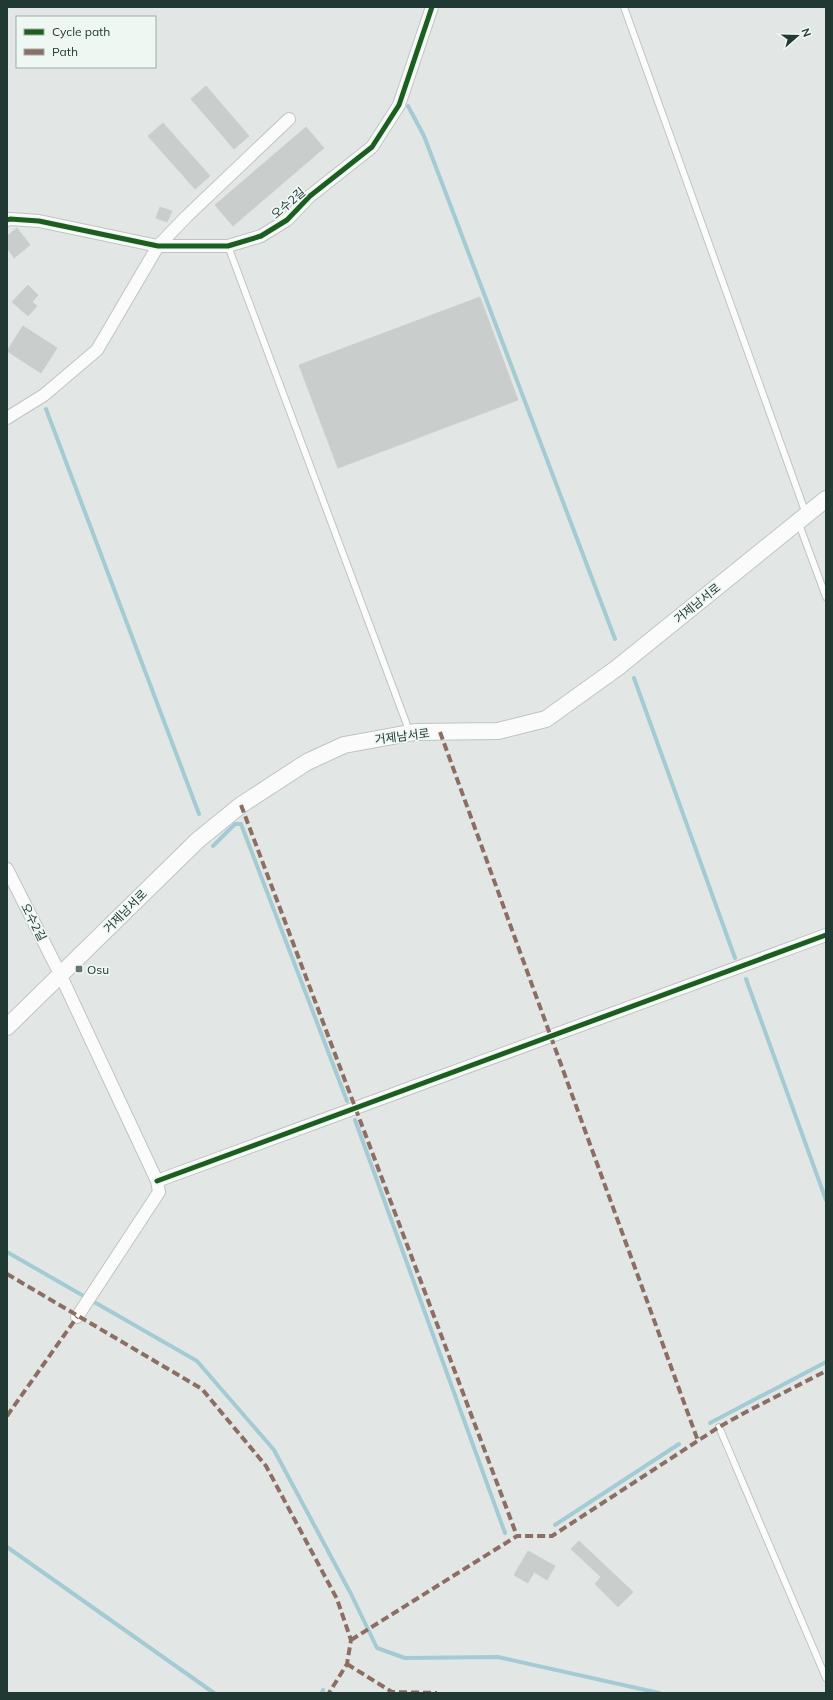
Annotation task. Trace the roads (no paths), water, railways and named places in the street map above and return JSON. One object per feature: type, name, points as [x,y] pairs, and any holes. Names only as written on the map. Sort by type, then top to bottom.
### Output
[{"type":"main road","name":"거제남서로","points":[[7,1027],[185,852],[220,820],[307,762],[344,745],[410,733],[498,731],[546,719],[617,668],[826,499]]},
{"type":"street","name":"오수2길","points":[[7,220],[39,221],[158,246],[228,246],[261,236],[287,220],[310,196],[372,147],[399,105],[432,7]]},
{"type":"street","points":[[7,418],[44,395],[97,350],[158,246],[187,216],[290,119]]},
{"type":"street","name":"오수2길","points":[[7,870],[60,974],[157,1181]]},
{"type":"street","points":[[77,1316],[158,1192],[157,1181],[826,935]]},
{"type":"lane","points":[[624,7],[802,519],[826,597]]},
{"type":"lane","points":[[228,246],[410,733]]},
{"type":"lane","points":[[719,1427],[826,1678]]},
{"type":"waterway","points":[[408,106],[424,136],[615,639]]},
{"type":"waterway","points":[[46,409],[199,814]]},
{"type":"waterway","points":[[634,678],[735,958]]},
{"type":"waterway","points":[[213,846],[235,824],[241,824],[347,1101]]},
{"type":"waterway","points":[[746,979],[826,1200]]},
{"type":"waterway","points":[[355,1120],[505,1533]]},
{"type":"waterway","points":[[7,1252],[197,1361],[274,1450],[351,1594],[377,1648],[405,1658],[498,1657],[659,1693]]},
{"type":"waterway","points":[[710,1423],[826,1362]]},
{"type":"waterway","points":[[555,1525],[679,1444]]},
{"type":"waterway","points":[[7,1547],[214,1693]]},
{"type":"place","name":"Osu","points":[[79,969]]}]
